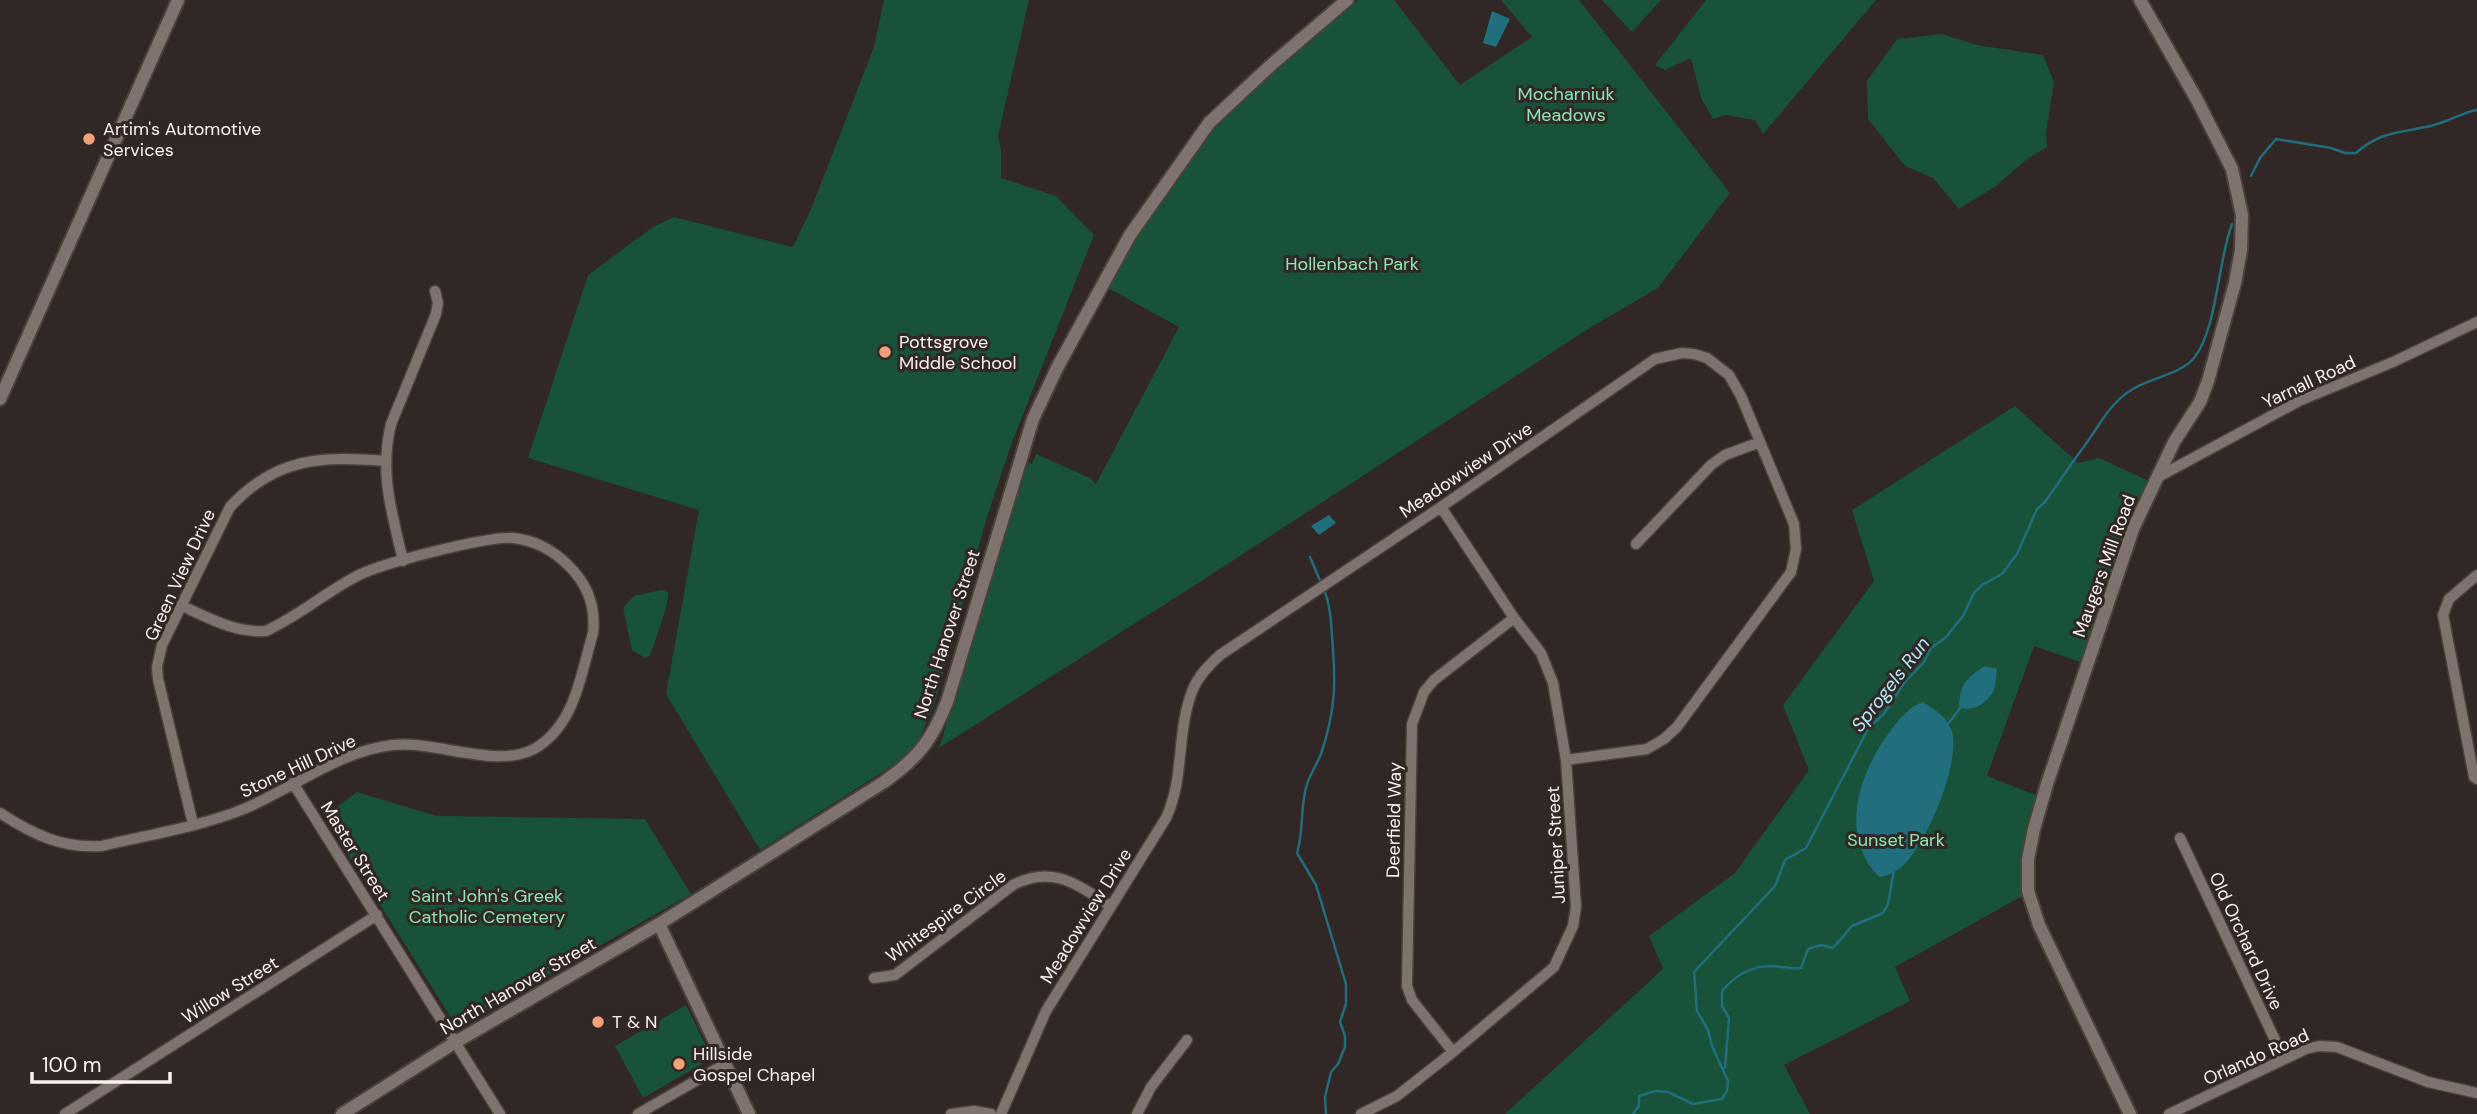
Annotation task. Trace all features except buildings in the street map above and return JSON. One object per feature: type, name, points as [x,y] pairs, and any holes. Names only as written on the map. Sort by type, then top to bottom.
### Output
[{"type":"street","points":[[0,398],[178,0]]},
{"type":"street","name":"North Hanover Street","points":[[342,1114],[454,1043],[659,924],[884,782],[906,766],[923,748],[947,702],[1033,419],[1057,368],[1130,235],[1209,123],[1270,66],[1348,0]]},
{"type":"street","name":"Maugers Mill Road","points":[[2130,1114],[2039,925],[2028,891],[2028,859],[2047,784],[2133,528],[2174,442],[2200,402],[2208,381],[2235,283],[2241,250],[2242,215],[2232,169],[2197,100],[2140,0]]},
{"type":"street","points":[[403,561],[385,480],[386,461],[391,424],[436,314],[438,303],[435,291]]},
{"type":"street","name":"Yarnall Road","points":[[2158,477],[2300,401],[2393,362],[2477,322]]},
{"type":"street","name":"Meadowview Drive","points":[[1001,1114],[1046,1011],[1174,800],[1187,706],[1203,671],[1220,654],[1441,507],[1655,359],[1668,355],[1694,354],[1707,358],[1728,375],[1741,396],[1794,524],[1796,549],[1791,572],[1677,727],[1664,739],[1647,749],[1566,760]]},
{"type":"street","points":[[1636,544],[1711,466],[1725,455],[1760,442]]},
{"type":"street","name":"Green View Drive","points":[[193,824],[157,667],[162,645],[230,507],[259,481],[278,470],[312,460],[339,457],[386,461]]},
{"type":"street","name":"Juniper Street","points":[[1362,1114],[1396,1096],[1554,967],[1573,926],[1576,907],[1566,760],[1553,683],[1541,653],[1514,618],[1441,507]]},
{"type":"street","name":"Stone Hill Drive","points":[[0,813],[21,827],[56,843],[102,846],[228,815],[349,756],[394,745],[413,744],[500,757],[530,752],[557,731],[570,710],[593,634],[594,622],[588,593],[582,580],[565,562],[540,545],[513,538],[490,539],[371,569],[266,631],[235,629],[182,606]]},
{"type":"street","points":[[2477,575],[2449,599],[2443,615],[2474,777],[2477,779]]},
{"type":"street","name":"Deerfield Way","points":[[1453,1052],[1412,1000],[1407,986],[1412,724],[1424,692],[1434,680],[1514,618]]},
{"type":"street","name":"Master Street","points":[[293,783],[498,1111]]},
{"type":"street","name":"Old Orchard Drive","points":[[2180,838],[2284,1059]]},
{"type":"street","name":"Whitespire Circle","points":[[874,978],[895,975],[1013,885],[1028,877],[1058,876],[1077,884],[1111,906]]},
{"type":"street","name":"Willow Street","points":[[65,1114],[377,915]]},
{"type":"street","points":[[659,924],[749,1114]]},
{"type":"street","points":[[1137,1114],[1152,1087],[1187,1041]]},
{"type":"street","name":"Orlando Road","points":[[2169,1114],[2284,1059],[2319,1046],[2337,1046],[2428,1082],[2477,1093]]},
{"type":"street","points":[[638,1114],[725,1064]]},
{"type":"street","points":[[486,1114],[498,1111]]},
{"type":"street","points":[[951,1114],[974,1111],[991,1114]]},
{"type":"green space","points":[[884,0],[1029,0],[998,136],[1001,178],[1056,196],[1094,235],[1011,445],[987,517],[934,706],[916,746],[892,766],[760,850],[666,694],[699,510],[528,458],[588,275],[653,227],[674,217],[793,247],[811,209],[874,47]]},
{"type":"green space","name":"Hollenbach Park","points":[[1358,0],[1394,0],[1460,85],[1532,37],[1501,0],[1579,0],[1730,193],[1658,288],[1588,329],[939,748],[1028,462],[1032,464],[1036,454],[1090,478],[1096,484],[1179,327],[1106,287],[1139,230],[1214,124],[1334,17]]},
{"type":"green space","points":[[1602,0],[1661,0],[1632,32]]},
{"type":"green space","points":[[1706,0],[1876,0],[1763,134],[1755,120],[1725,115],[1713,119],[1701,98],[1691,58],[1665,70],[1655,65]]},
{"type":"green space","points":[[1942,34],[1977,45],[2043,55],[2054,82],[2046,133],[2047,147],[2027,159],[1996,186],[1959,209],[1933,178],[1905,166],[1868,119],[1867,81],[1897,39]]},
{"type":"green space","name":"Sunset Park","points":[[2015,406],[2078,463],[2099,458],[2149,481],[2126,529],[2080,662],[2034,646],[1987,776],[2038,796],[2025,845],[2024,895],[1895,967],[1910,1001],[1784,1065],[1810,1114],[1505,1114],[1663,969],[1649,936],[1735,873],[1809,770],[1783,705],[1874,581],[1852,510]]},
{"type":"green space","points":[[661,590],[668,592],[667,604],[650,656],[645,658],[632,650],[623,608],[634,596]]},
{"type":"green space","name":"Saint John's Greek Catholic Cemetery","points":[[357,792],[436,816],[645,819],[691,894],[457,1027],[324,816]]},
{"type":"green space","points":[[686,1005],[712,1058],[643,1098],[615,1046]]},
{"type":"water","points":[[1492,11],[1510,19],[1496,47],[1483,43]]},
{"type":"water","points":[[1329,515],[1336,523],[1319,535],[1311,526]]},
{"type":"water","points":[[1985,666],[1997,669],[1993,692],[1980,705],[1970,709],[1959,707],[1965,682]]},
{"type":"water","points":[[1923,702],[1944,718],[1952,732],[1952,761],[1948,779],[1918,847],[1896,871],[1879,877],[1866,860],[1859,842],[1856,822],[1863,783],[1870,764],[1891,730],[1909,710]]},
{"type":"waterway","name":"Sprogels Run","points":[[2251,176],[2260,158],[2276,139],[2356,153],[2384,136],[2434,125],[2477,110]]},
{"type":"waterway","name":"Sprogels Run","points":[[1633,1114],[1639,1106],[1639,1096],[1655,1091],[1668,1092],[1693,1104],[1722,1099],[1727,1091],[1728,1081],[1712,1046],[1708,1030],[1697,1011],[1694,972],[1775,886],[1785,860],[1806,848],[1869,727],[1883,715],[1905,682],[1924,662],[1931,648],[1946,637],[1963,616],[1974,593],[1982,585],[2002,574],[2017,554],[2037,509],[2045,502],[2108,412],[2133,389],[2181,368],[2194,358],[2208,330],[2232,224]]},
{"type":"waterway","points":[[1310,557],[1321,583]]},
{"type":"waterway","points":[[1324,589],[1331,624],[1334,696],[1326,738],[1305,792],[1297,853],[1316,885],[1346,984],[1346,1004],[1340,1022],[1345,1036],[1345,1047],[1338,1064],[1331,1072],[1325,1097],[1326,1114]]},
{"type":"waterway","points":[[1948,724],[1961,707]]},
{"type":"waterway","points":[[1725,1068],[1729,1018],[1722,1006],[1722,991],[1738,976],[1750,970],[1772,966],[1801,968],[1808,949],[1821,945],[1833,948],[1852,926],[1883,913],[1888,904],[1894,870]]},
{"type":"place","name":"Artim's Automotive Services","points":[[89,139]]},
{"type":"place","name":"Pottsgrove Middle School","points":[[885,352]]},
{"type":"place","name":"T & N","points":[[598,1022]]},
{"type":"place","name":"Hillside Gospel Chapel","points":[[679,1064]]},
{"type":"park label","name":"Mocharniuk Meadows","points":[[1566,104]]}]
